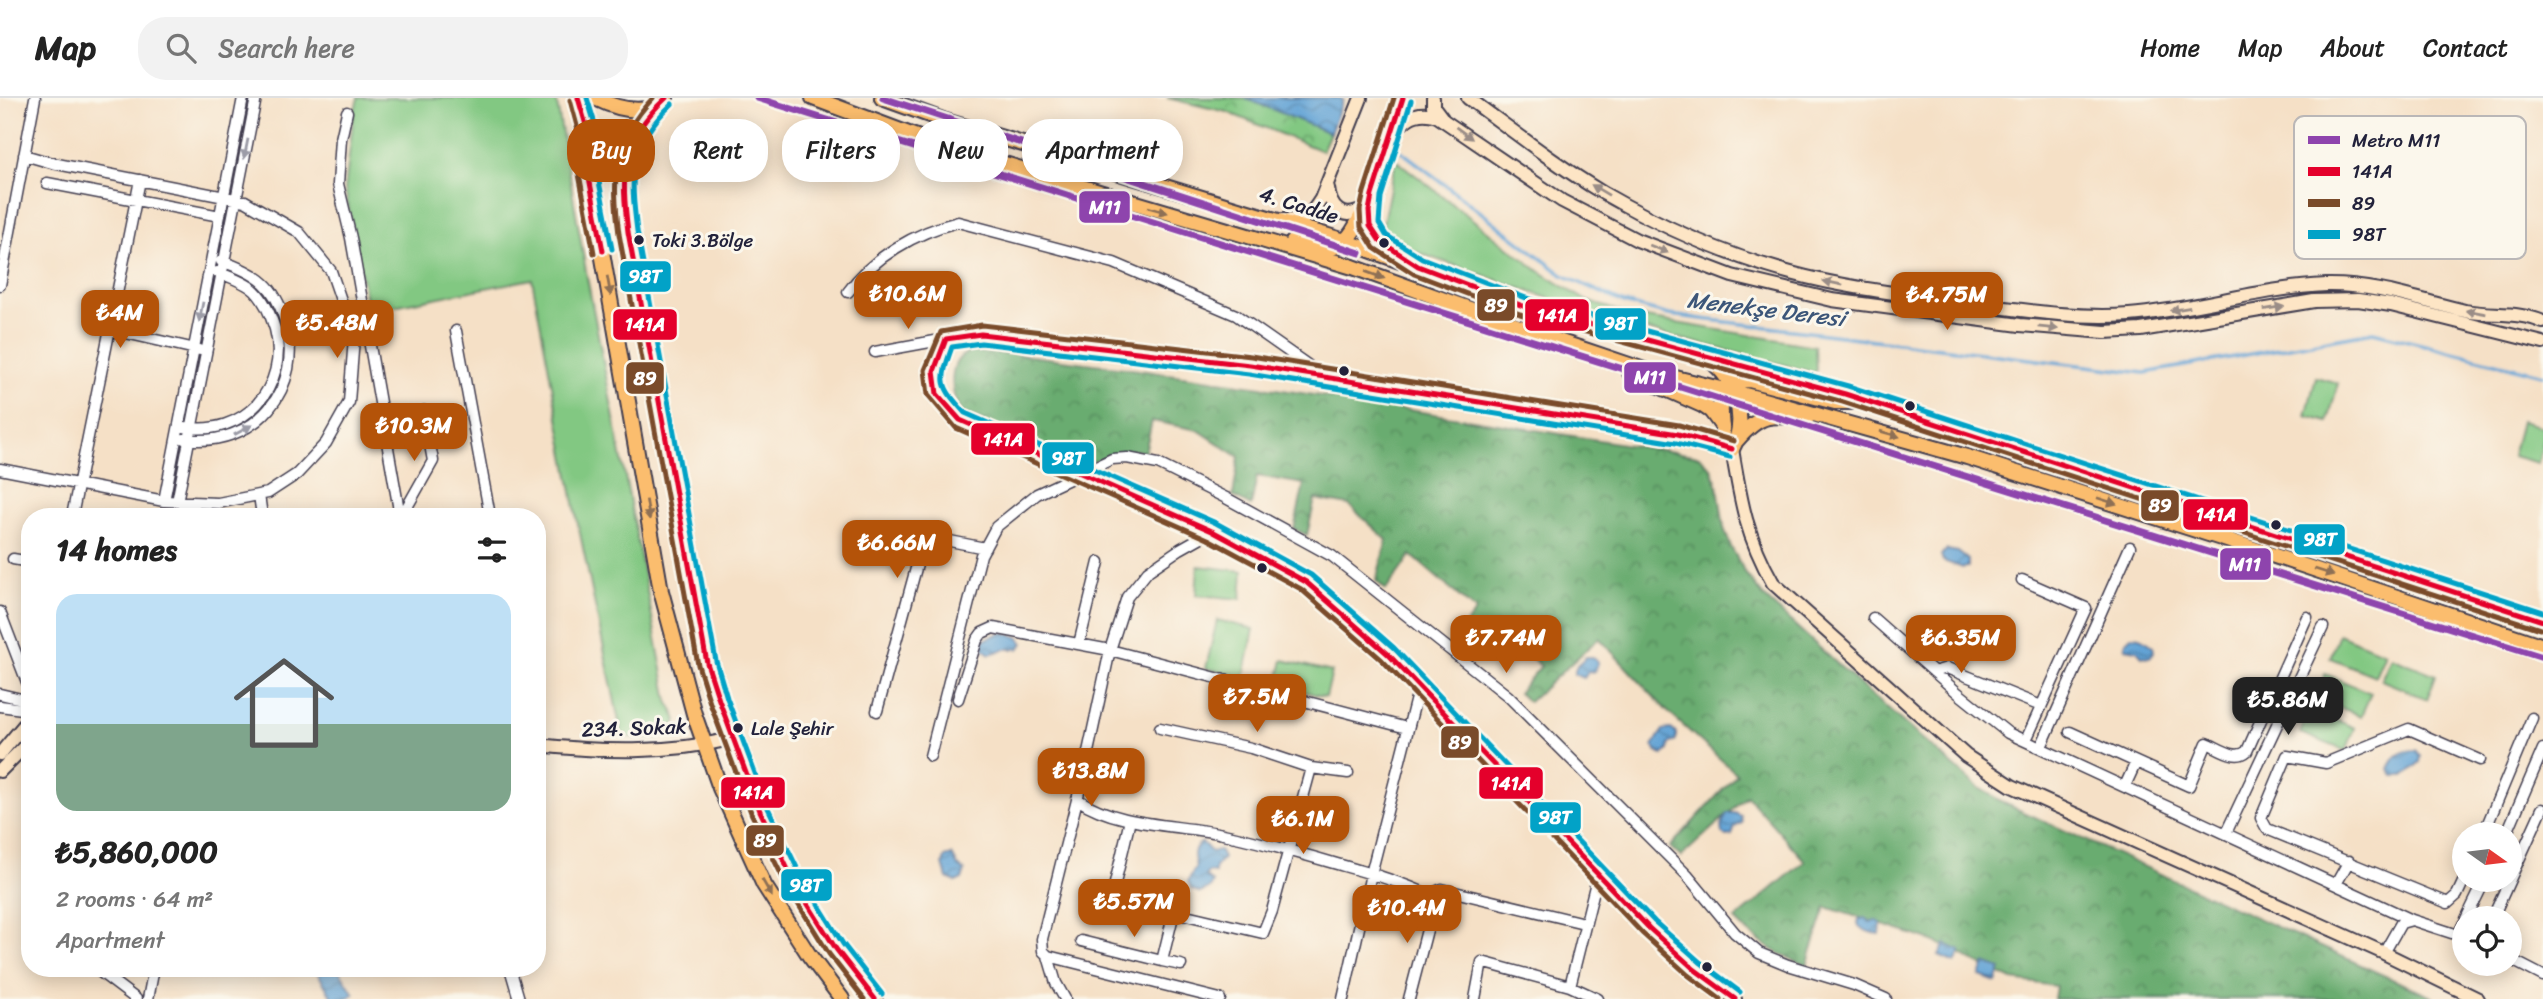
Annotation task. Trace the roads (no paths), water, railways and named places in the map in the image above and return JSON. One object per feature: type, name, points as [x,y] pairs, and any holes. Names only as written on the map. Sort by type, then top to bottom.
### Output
[{"type":"main road","points":[[578,98],[586,125],[588,172],[662,592],[694,714],[720,788],[764,885],[809,955],[842,999]]},
{"type":"main road","points":[[595,98],[609,105],[629,109],[653,108]]},
{"type":"main road","points":[[666,98],[653,108],[627,157],[623,179],[628,232],[707,663],[731,739],[757,806],[799,890],[835,948],[875,999]]},
{"type":"main road","points":[[813,98],[930,142],[1353,267],[1647,370],[1731,389],[1967,457],[2130,508],[2543,646]]},
{"type":"main road","name":"4. Cadde","points":[[882,98],[943,120],[1345,241],[1522,306],[1869,401],[2543,621]]},
{"type":"main road","points":[[1254,238],[1334,248],[1345,241],[1372,195]]},
{"type":"main road","points":[[1578,348],[1702,405],[1711,411],[1722,426]]},
{"type":"main road","points":[[1705,357],[1723,370],[1731,389],[1735,445]]},
{"type":"main road","points":[[1735,445],[1724,442],[1721,401],[1735,381],[1749,380],[1835,402],[1869,401]]},
{"type":"main road","points":[[1735,445],[1751,424],[1770,416],[1853,424]]},
{"type":"street","points":[[0,285],[35,98]]},
{"type":"street","points":[[164,501],[243,98]]},
{"type":"street","points":[[177,502],[256,98]]},
{"type":"street","points":[[1273,219],[1306,218],[1321,200],[1361,98]]},
{"type":"street","points":[[1403,98],[1369,211],[1372,229],[1380,241],[1418,266]]},
{"type":"street","points":[[1433,98],[1433,106],[1442,118]]},
{"type":"street","points":[[1468,98],[1566,169],[1641,214],[1726,251],[1779,270],[1828,282],[2074,316],[2158,312],[2324,285],[2369,288],[2475,313],[2525,316],[2543,323]]},
{"type":"street","points":[[347,113],[341,139],[338,184],[351,238],[400,508]]},
{"type":"street","points":[[1390,141],[1400,125],[1413,115],[1427,113],[1442,118],[1562,201],[1637,240],[1732,276],[1832,300],[2020,325],[2105,332],[2141,330],[2314,302],[2358,300],[2539,339]]},
{"type":"street","points":[[0,469],[164,501],[218,503],[268,493],[297,474],[326,443],[349,402],[354,338],[331,271],[299,233],[245,201],[24,155]]},
{"type":"street","points":[[73,508],[140,180]]},
{"type":"street","points":[[47,183],[220,216]]},
{"type":"street","points":[[1328,184],[1329,200],[1337,210],[1352,214],[1363,209]]},
{"type":"street","points":[[848,292],[862,272],[918,235],[958,222],[1114,263],[1236,315],[1322,376]]},
{"type":"street","points":[[176,438],[216,439],[235,435],[260,420],[279,396],[290,367],[291,338],[282,307],[266,284],[244,269],[224,262],[211,264]]},
{"type":"street","points":[[179,426],[190,428],[228,425],[251,411],[268,390],[277,366],[278,340],[271,315],[255,290],[222,274],[211,264]]},
{"type":"street","points":[[2506,315],[2504,327],[2513,335]]},
{"type":"street","points":[[108,329],[206,352]]},
{"type":"street","points":[[456,331],[489,508]]},
{"type":"street","points":[[875,352],[981,334],[1322,376],[1735,445],[1746,525],[1773,583],[1966,756],[2012,786],[2384,953],[2478,999]]},
{"type":"street","points":[[946,339],[934,371],[937,394],[960,420],[1212,531],[1306,582],[1388,654],[1649,928],[1730,998]]},
{"type":"street","points":[[406,508],[433,461],[424,411]]},
{"type":"street","points":[[930,756],[985,548],[996,527],[1037,494],[1112,459],[1127,458],[1158,464],[1332,556],[1508,696],[1687,875],[1735,933],[1759,953],[1788,965],[1854,985],[1886,999]]},
{"type":"street","points":[[259,495],[261,508]]},
{"type":"street","points":[[1065,999],[1056,983],[1042,939],[1110,650],[1127,597],[1148,571],[1212,531]]},
{"type":"street","points":[[877,711],[925,539],[935,538],[985,548]]},
{"type":"street","points":[[2041,747],[2130,547]]},
{"type":"street","points":[[13,559],[21,560]]},
{"type":"street","points":[[1079,644],[1100,562]]},
{"type":"street","points":[[2022,580],[2086,608],[2025,740]]},
{"type":"street","points":[[0,612],[20,666]]},
{"type":"street","points":[[2070,732],[2189,786],[2207,743],[2236,756],[2245,753],[2307,617]]},
{"type":"street","points":[[1873,618],[2008,733],[2412,919],[2452,933]]},
{"type":"street","points":[[2225,833],[2323,627]]},
{"type":"street","points":[[958,699],[977,640],[988,629],[1007,629],[1110,650],[1407,728]]},
{"type":"street","points":[[1934,672],[1947,668],[2041,706]]},
{"type":"street","points":[[1343,999],[1371,874],[1419,686]]},
{"type":"street","points":[[0,694],[21,702]]},
{"type":"street","points":[[0,706],[21,706]]},
{"type":"street","points":[[2488,822],[2532,718]]},
{"type":"street","points":[[0,754],[21,729]]},
{"type":"street","points":[[1160,729],[1251,748],[1311,768],[1348,773]]},
{"type":"street","points":[[2459,892],[2448,903],[2267,829],[2261,818],[2287,757],[2326,763],[2409,729],[2480,760]]},
{"type":"street","name":"234. Sokak","points":[[546,747],[638,751],[705,745],[731,739]]},
{"type":"street","points":[[2512,822],[2543,749]]},
{"type":"street","points":[[0,771],[21,750]]},
{"type":"street","points":[[2125,786],[2136,762]]},
{"type":"street","points":[[1092,892],[1263,933],[1272,911],[1311,768]]},
{"type":"street","points":[[1077,799],[1090,807],[1130,820],[1221,833],[1289,850],[1403,883],[1429,895],[1442,889],[1584,923]]},
{"type":"street","points":[[2498,906],[2542,809]]},
{"type":"street","points":[[1112,897],[1130,820]]},
{"type":"street","points":[[2336,884],[2349,861]]},
{"type":"street","points":[[1570,986],[1598,874]]},
{"type":"street","points":[[1409,999],[1428,926],[1429,895]]},
{"type":"street","points":[[1162,961],[1174,912]]},
{"type":"street","points":[[2384,953],[2401,923],[2412,919]]},
{"type":"street","points":[[1081,941],[1181,965]]},
{"type":"street","points":[[1048,956],[1220,999]]},
{"type":"street","points":[[1475,999],[1482,962],[1570,986],[1598,999]]},
{"type":"street","points":[[2522,965],[2543,976]]},
{"type":"street","points":[[107,977],[136,999]]},
{"type":"street","points":[[148,999],[152,977]]},
{"type":"street","points":[[513,977],[519,999]]},
{"type":"water","points":[[1245,98],[1339,98],[1343,100],[1330,133]]},
{"type":"water","points":[[1947,550],[1958,552],[1968,560],[1968,567],[1963,568],[1943,561],[1941,555]]},
{"type":"water","points":[[1002,632],[1018,637],[1023,643],[1019,649],[1005,649],[990,654],[983,649],[984,640]]},
{"type":"water","points":[[2131,636],[2140,637],[2153,646],[2154,652],[2150,657],[2142,656],[2137,650],[2125,648],[2126,641]]},
{"type":"water","points":[[1586,657],[1593,657],[1598,663],[1595,671],[1588,672],[1584,678],[1574,674],[1577,665]]},
{"type":"water","points":[[1671,729],[1676,733],[1676,740],[1669,744],[1663,755],[1653,746],[1663,730]]},
{"type":"water","points":[[2416,750],[2421,756],[2420,762],[2404,776],[2394,776],[2389,769],[2396,757],[2406,751]]},
{"type":"water","points":[[1727,813],[1741,816],[1742,823],[1735,827],[1732,835],[1726,836],[1722,833],[1721,826]]},
{"type":"water","points":[[1202,842],[1211,852],[1219,850],[1223,858],[1215,867],[1215,873],[1208,872],[1205,876],[1213,883],[1209,889],[1200,893],[1191,889],[1188,881],[1196,866],[1195,850]]},
{"type":"water","points":[[952,855],[958,866],[965,871],[962,879],[956,882],[947,878],[943,864],[945,857]]},
{"type":"water","points":[[1866,918],[1870,922],[1875,920],[1881,923],[1880,934],[1862,929],[1858,925],[1859,919]]},
{"type":"water","points":[[1945,944],[1961,951],[1955,963],[1939,956]]},
{"type":"water","points":[[1985,963],[2001,969],[1996,982],[1980,976]]},
{"type":"water","points":[[320,977],[344,977],[354,994],[345,999],[333,999]]},
{"type":"waterway","name":"Menekşe Deresi","points":[[1401,151],[1563,275],[1624,303],[1669,315],[2145,373],[2373,332],[2543,375]]},
{"type":"metro line","name":"M11","points":[[757,98],[2543,657]]},
{"type":"metro line","name":"M11","points":[[883,98],[1360,253]]},
{"type":"place","name":"Toki 3.Bölge","points":[[639,240]]},
{"type":"place","name":"Lale Şehir","points":[[738,728]]}]
